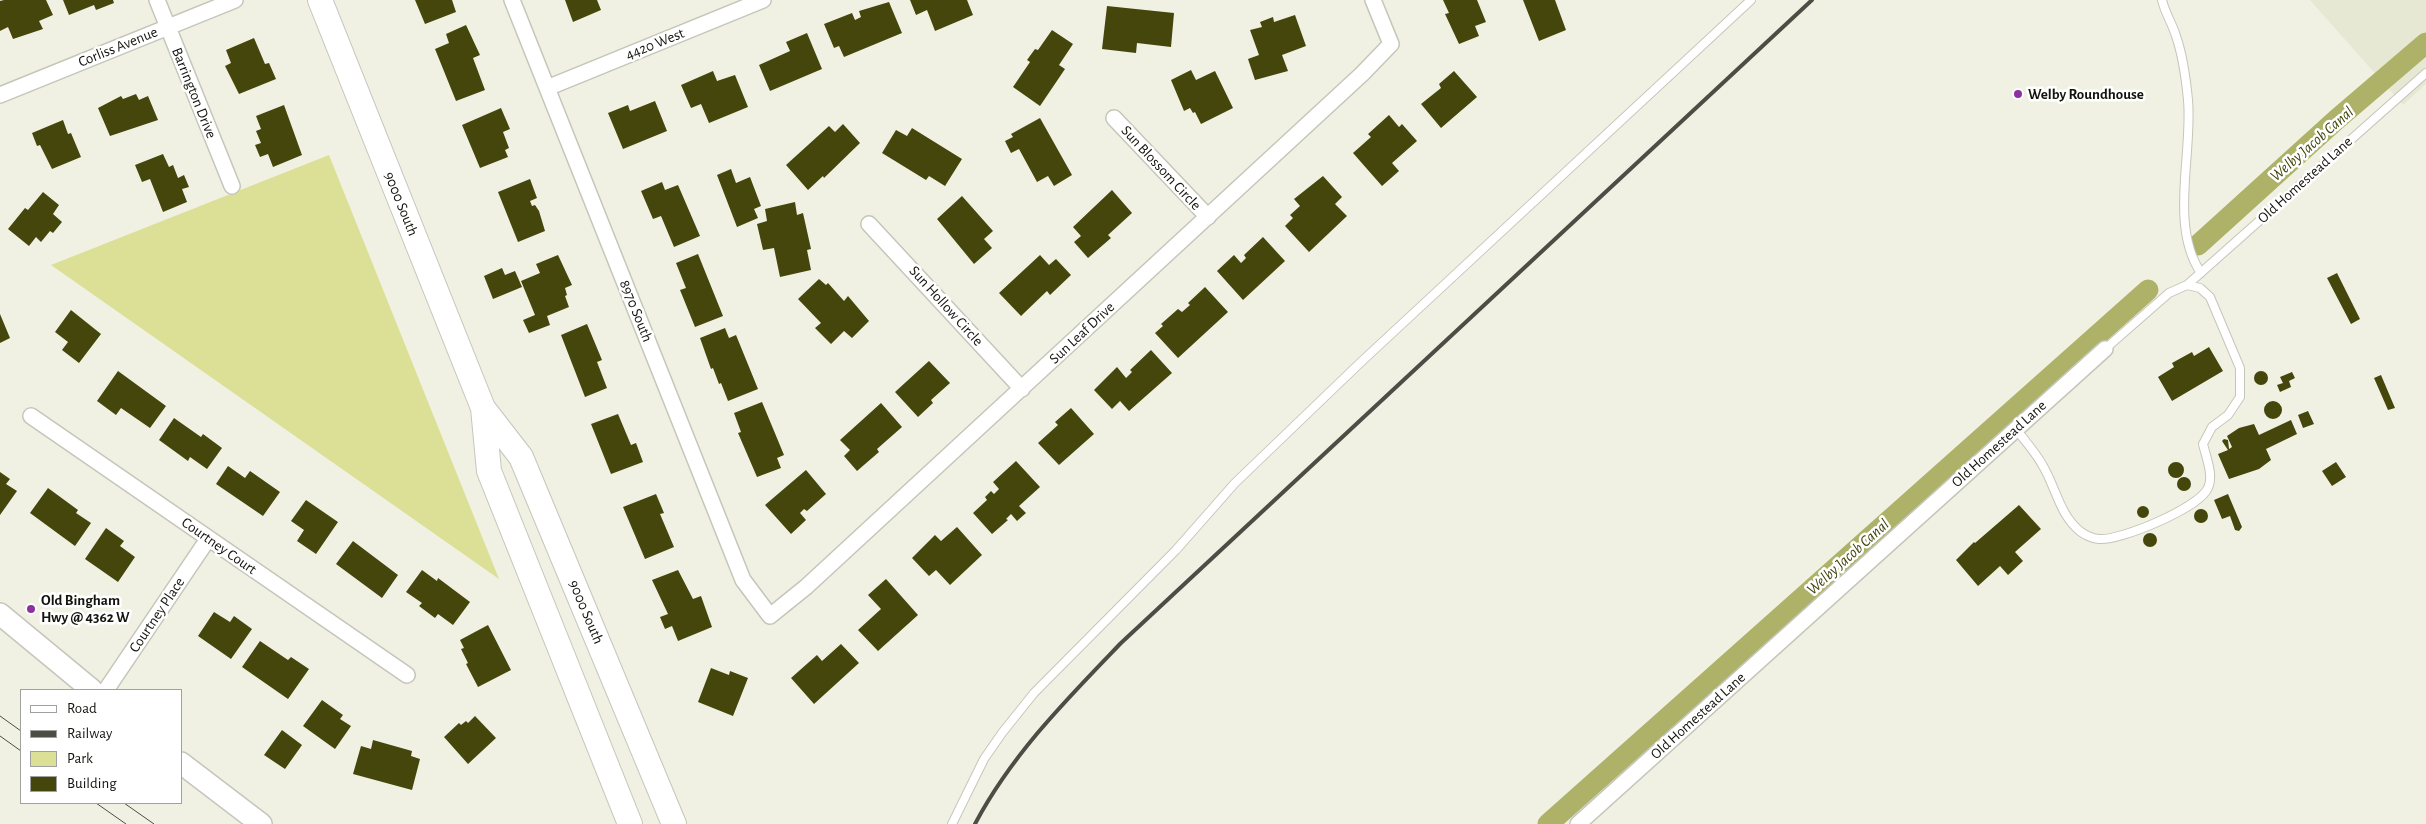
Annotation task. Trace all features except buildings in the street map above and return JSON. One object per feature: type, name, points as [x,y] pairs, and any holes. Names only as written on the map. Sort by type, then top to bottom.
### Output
[{"type":"main road","name":"9000 South","points":[[320,0],[483,408],[521,457],[674,824]]},
{"type":"main road","name":"9000 South","points":[[483,408],[489,471],[630,824]]},
{"type":"main road","points":[[0,614],[91,689]]},
{"type":"main road","points":[[182,764],[261,824]]},
{"type":"street","name":"Barrington Drive","points":[[157,0],[232,186]]},
{"type":"street","name":"Corliss Avenue","points":[[0,95],[236,0]]},
{"type":"street","name":"8970 South","points":[[512,0],[743,580],[770,616]]},
{"type":"street","name":"4420 West","points":[[548,88],[763,0]]},
{"type":"street","name":"Sun Leaf Drive","points":[[770,616],[806,588],[1362,74],[1391,44],[1373,0]]},
{"type":"street","name":"Sun Blossom Circle","points":[[1114,118],[1208,217]]},
{"type":"street","name":"Sun Hollow Circle","points":[[869,224],[1022,389]]},
{"type":"street","name":"Old Homestead Lane","points":[[1578,824],[2106,349]]},
{"type":"street","name":"Courtney Court","points":[[31,416],[407,675]]},
{"type":"street","name":"Courtney Place","points":[[107,689],[208,539]]},
{"type":"lane","points":[[952,824],[984,759],[1002,732],[1034,692],[1176,550],[1235,483],[1360,362],[1751,0]]},
{"type":"lane","points":[[2162,0],[2180,49],[2187,93],[2189,141],[2186,179],[2186,233],[2193,259],[2201,273]]},
{"type":"lane","name":"Old Homestead Lane","points":[[2106,349],[2169,293],[2187,285],[2201,273],[2426,73]]},
{"type":"lane","points":[[2016,429],[2043,466],[2066,516],[2082,533],[2099,539],[2118,535],[2151,525],[2199,500],[2207,491],[2211,482],[2203,444],[2212,428],[2228,416],[2240,397],[2240,368],[2210,297],[2200,288],[2187,285]]},
{"type":"shaded area","points":[[2310,0],[2426,0],[2426,84],[2403,105]]},
{"type":"green space","points":[[329,155],[499,579],[51,265]]},
{"type":"waterway","name":"Welby Jacob Canal","points":[[2198,245],[2336,120],[2426,43]]},
{"type":"waterway","name":"Welby Jacob Canal","points":[[1548,824],[2148,290]]},
{"type":"tram line","points":[[0,716],[20,730]]},
{"type":"tram line","points":[[0,736],[20,750]]},
{"type":"tram line","points":[[97,804],[126,824]]},
{"type":"tram line","points":[[125,804],[154,824]]},
{"type":"railway","points":[[975,824],[990,798],[1023,751],[1061,706],[1121,643],[1812,0]]},
{"type":"place","name":"Welby Roundhouse","points":[[2018,94]]},
{"type":"place","name":"Old Bingham Hwy @ 4362 W","points":[[31,609]]}]
